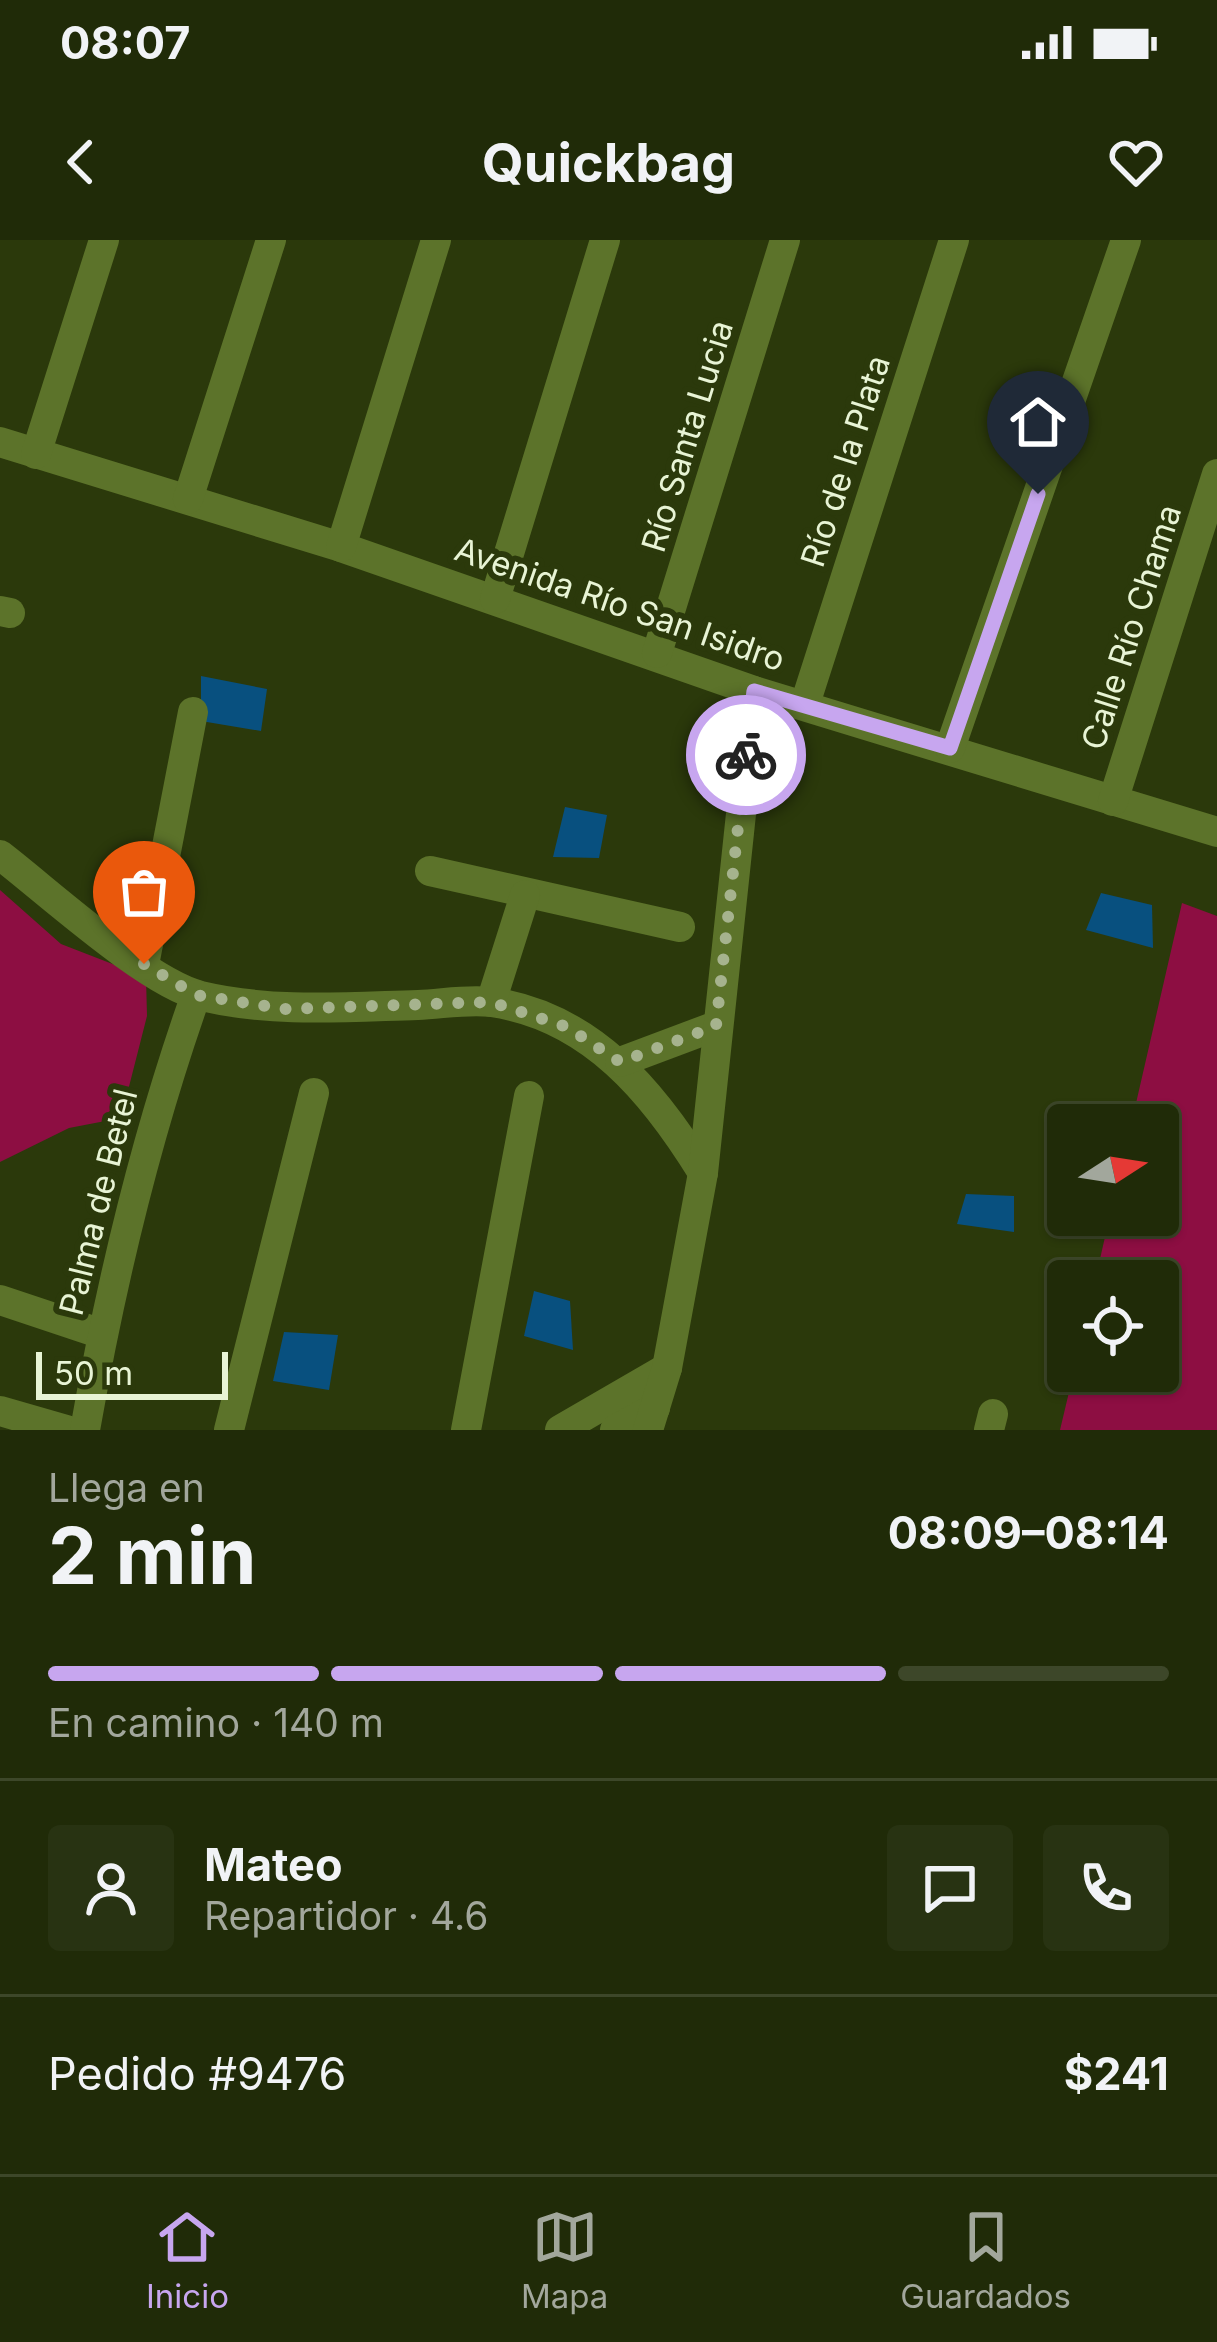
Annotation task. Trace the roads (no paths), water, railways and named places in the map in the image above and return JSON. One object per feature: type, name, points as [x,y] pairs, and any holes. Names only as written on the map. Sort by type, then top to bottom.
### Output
[{"type":"street","points":[[36,454],[104,240]]},
{"type":"street","points":[[188,500],[271,240]]},
{"type":"street","points":[[341,547],[436,240]]},
{"type":"street","points":[[495,599],[604,240]]},
{"type":"street","name":"Río Santa Lucia","points":[[657,653],[785,240]]},
{"type":"street","name":"Río de la Plata","points":[[805,704],[953,240]]},
{"type":"street","points":[[950,748],[1126,240]]},
{"type":"street","name":"Avenida Río San Isidro","points":[[0,442],[341,547],[657,653],[754,691],[1217,832]]},
{"type":"street","name":"Calle Río Chama","points":[[1113,801],[1217,474]]},
{"type":"street","points":[[615,1430],[651,1419],[667,1368],[703,1173],[754,691]]},
{"type":"street","points":[[144,964],[193,712]]},
{"type":"street","points":[[0,855],[144,964],[196,995],[285,1009],[491,1002],[567,1027],[620,1062],[673,1124],[703,1173]]},
{"type":"street","points":[[430,872],[680,927]]},
{"type":"street","points":[[491,1002],[525,895]]},
{"type":"street","name":"Palma de Betel","points":[[85,1430],[102,1334],[164,1086],[196,995]]},
{"type":"street","points":[[620,1062],[716,1026]]},
{"type":"street","points":[[230,1430],[314,1093]]},
{"type":"street","points":[[466,1430],[530,1096]]},
{"type":"street","points":[[0,1300],[102,1334]]},
{"type":"street","points":[[560,1430],[667,1368]]},
{"type":"street","points":[[0,1411],[66,1430]]},
{"type":"water","points":[[201,676],[267,689],[261,731],[201,721]]},
{"type":"water","points":[[565,807],[607,815],[599,858],[553,857]]},
{"type":"water","points":[[1101,893],[1152,905],[1153,948],[1086,930]]},
{"type":"water","points":[[966,1194],[1014,1196],[1014,1232],[957,1224]]},
{"type":"water","points":[[534,1291],[570,1301],[573,1350],[524,1336]]},
{"type":"water","points":[[284,1332],[338,1335],[329,1390],[273,1381]]}]
